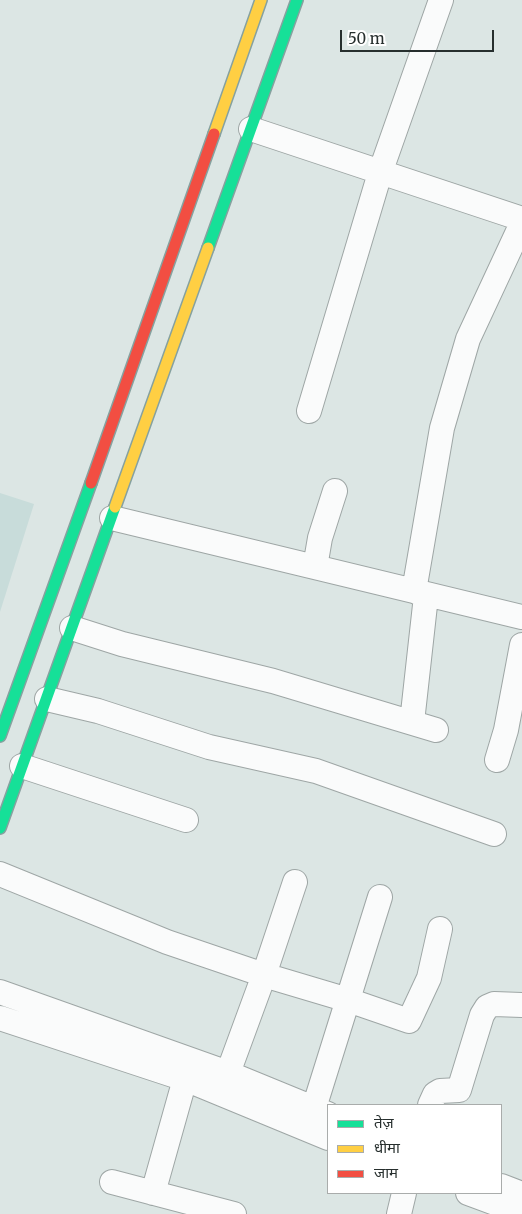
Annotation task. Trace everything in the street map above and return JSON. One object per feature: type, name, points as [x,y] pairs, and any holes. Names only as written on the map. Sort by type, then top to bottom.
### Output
[{"type":"main road","points":[[0,736],[123,395],[261,0]]},
{"type":"main road","points":[[0,828],[297,0]]},
{"type":"street","points":[[309,411],[380,173],[441,0]]},
{"type":"street","points":[[251,129],[380,173],[522,218]]},
{"type":"street","points":[[414,591],[442,428],[468,339],[522,223]]},
{"type":"street","points":[[315,567],[320,538],[335,491]]},
{"type":"street","points":[[112,518],[522,617],[522,614]]},
{"type":"street","points":[[412,722],[426,596],[414,591]]},
{"type":"street","points":[[72,628],[122,644],[273,681],[436,730]]},
{"type":"street","points":[[497,760],[506,730],[522,645]]},
{"type":"street","points":[[47,698],[209,746],[316,771],[494,834]]},
{"type":"street","points":[[22,766],[186,820]]},
{"type":"street","points":[[0,874],[167,942],[409,1021],[429,978],[440,929]]},
{"type":"street","points":[[228,1073],[264,975],[295,882]]},
{"type":"street","points":[[0,992],[228,1073],[321,1111],[348,1000],[380,897]]},
{"type":"street","points":[[430,1104],[435,1094],[440,1090],[459,1090],[482,1015],[487,1007],[494,1004],[522,1005]]},
{"type":"street","points":[[0,1018],[185,1079],[327,1138]]},
{"type":"street","points":[[153,1192],[185,1079]]},
{"type":"street","points":[[112,1182],[234,1214]]},
{"type":"street","points":[[502,1186],[522,1194]]},
{"type":"street","points":[[399,1214],[404,1194]]},
{"type":"street","points":[[471,1194],[522,1214]]},
{"type":"shaded area","points":[[0,493],[34,504],[0,612]]},
{"type":"traffic: fast","points":[[208,248],[297,0]]},
{"type":"traffic: fast","points":[[0,736],[91,483]]},
{"type":"traffic: fast","points":[[0,828],[115,507]]},
{"type":"traffic: slow","points":[[214,134],[261,0]]},
{"type":"traffic: slow","points":[[115,507],[208,248]]},
{"type":"traffic: jam","points":[[91,483],[214,134]]}]
